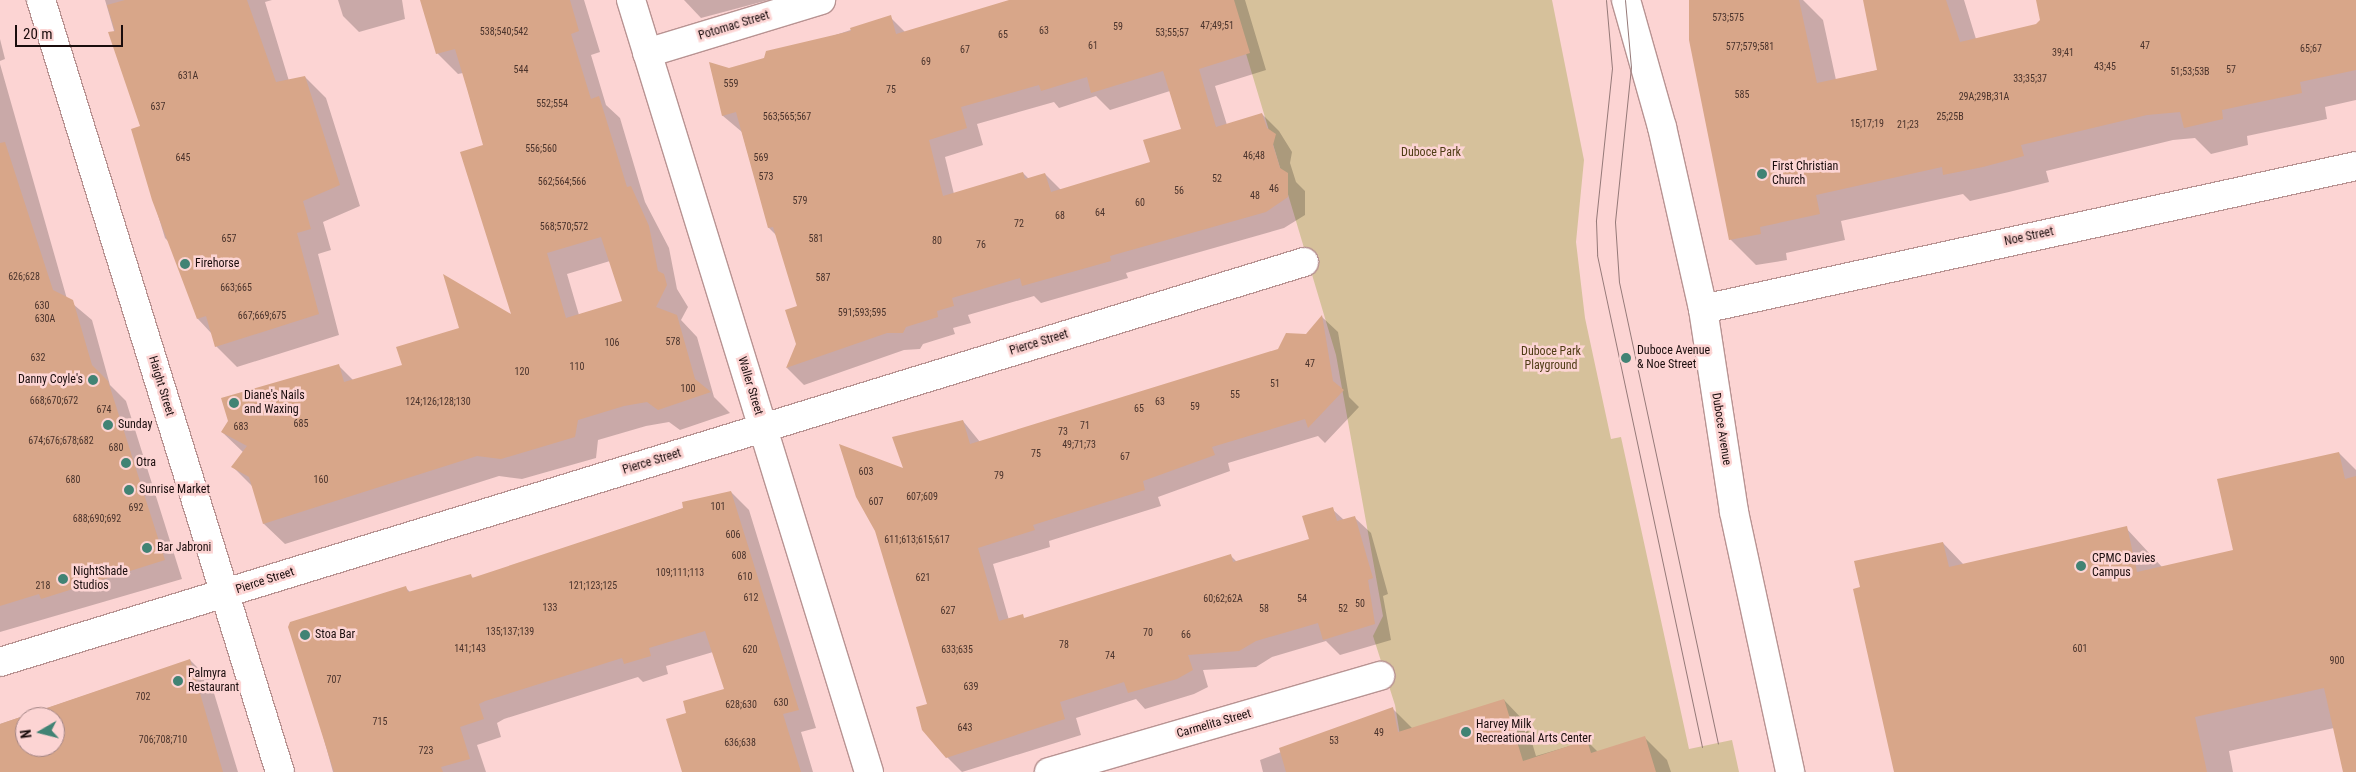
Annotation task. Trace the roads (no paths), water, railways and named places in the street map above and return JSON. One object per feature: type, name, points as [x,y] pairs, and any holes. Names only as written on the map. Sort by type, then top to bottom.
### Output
[{"type":"street","name":"Haight Street","points":[[42,0],[280,772]]},
{"type":"street","name":"Waller Street","points":[[631,0],[869,772]]},
{"type":"street","name":"Potomac Street","points":[[647,53],[822,0]]},
{"type":"street","name":"Duboce Avenue","points":[[1626,0],[1662,127],[1703,309],[1734,512],[1790,772]]},
{"type":"street","name":"Noe Street","points":[[1703,309],[2356,166]]},
{"type":"street","name":"Pierce Street","points":[[0,662],[1304,262]]},
{"type":"street","name":"Carmelita Street","points":[[1048,772],[1380,676]]},
{"type":"tram line","points":[[1606,0],[1612,68],[1596,221],[1597,255],[1702,747]]},
{"type":"tram line","points":[[1625,0],[1631,67],[1615,222],[1619,282],[1718,743]]},
{"type":"place","name":"First Christian Church","points":[[1762,174]]},
{"type":"place","name":"Firehorse","points":[[185,264]]},
{"type":"place","name":"Duboce Avenue & Noe Street","points":[[1626,358]]},
{"type":"place","name":"Danny Coyle's","points":[[93,380]]},
{"type":"place","name":"Diane's Nails and Waxing","points":[[234,403]]},
{"type":"place","name":"Sunday","points":[[108,425]]},
{"type":"place","name":"Otra","points":[[126,463]]},
{"type":"place","name":"Sunrise Market","points":[[129,490]]},
{"type":"place","name":"Bar Jabroni","points":[[147,548]]},
{"type":"place","name":"CPMC Davies Campus","points":[[2081,566]]},
{"type":"place","name":"NightShade Studios","points":[[63,579]]},
{"type":"place","name":"Stoa Bar","points":[[305,635]]},
{"type":"place","name":"Palmyra Restaurant","points":[[178,681]]},
{"type":"place","name":"Harvey Milk Recreational Arts Center","points":[[1466,732]]},
{"type":"park label","name":"Duboce Park","points":[[1431,153]]},
{"type":"park label","name":"Duboce Park Playground","points":[[1551,359]]}]
